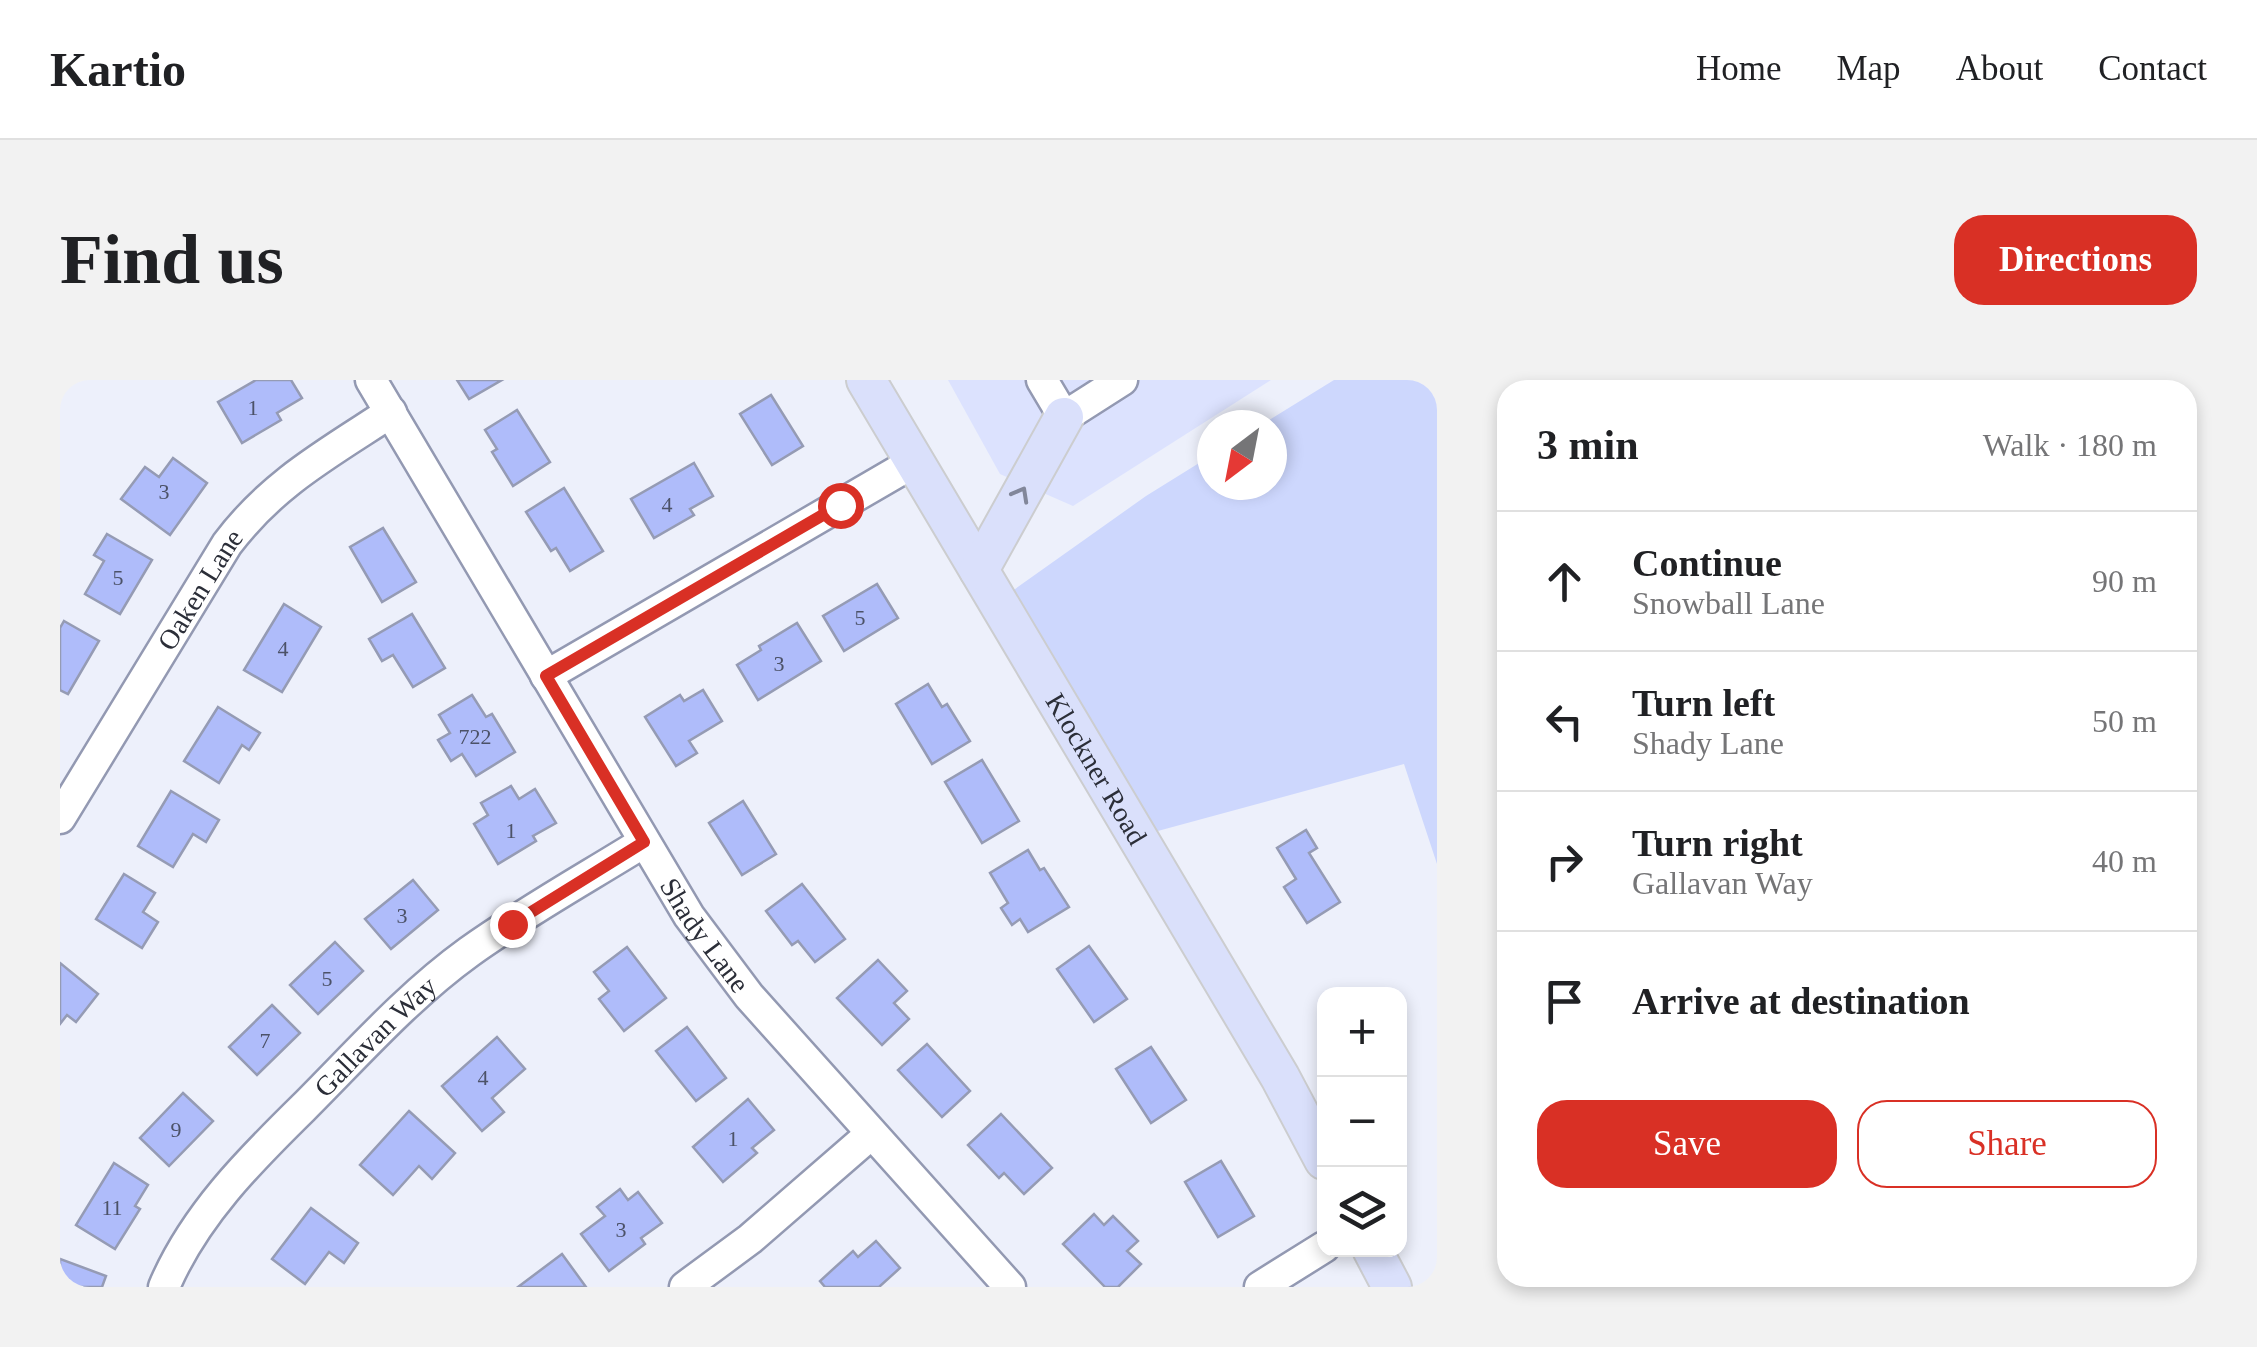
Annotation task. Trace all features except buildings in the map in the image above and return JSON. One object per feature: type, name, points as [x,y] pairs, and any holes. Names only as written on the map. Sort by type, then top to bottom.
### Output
[{"type":"main road","name":"Klockner Road","points":[[866,380],[1280,1077],[1317,1147]]},
{"type":"main road","points":[[979,570],[1064,417]]},
{"type":"main road","points":[[1376,1257],[1392,1287]]},
{"type":"street","name":"Shady Lane","points":[[372,380],[689,916],[748,996],[1010,1287]]},
{"type":"street","points":[[1042,380],[1064,417],[1122,380]]},
{"type":"street","name":"Oaken Lane","points":[[60,818],[217,560],[251,512],[281,484],[391,412]]},
{"type":"street","points":[[546,676],[914,462]]},
{"type":"street","name":"Gallavan Way","points":[[164,1287],[221,1193],[418,994],[468,953],[644,842]]},
{"type":"street","points":[[685,1287],[750,1239],[871,1134]]},
{"type":"street","points":[[1260,1287],[1317,1251]]},
{"type":"shaded area","points":[[948,380],[1271,380],[1224,410],[1197,410],[1197,427],[1073,506],[1000,474]]},
{"type":"shaded area","points":[[1334,380],[1437,380],[1437,864],[1404,764],[1132,838],[994,604],[1197,464],[1197,500],[1287,500],[1285,410]]},
{"type":"route","points":[[512,924],[644,842],[546,676],[840,505]]}]
